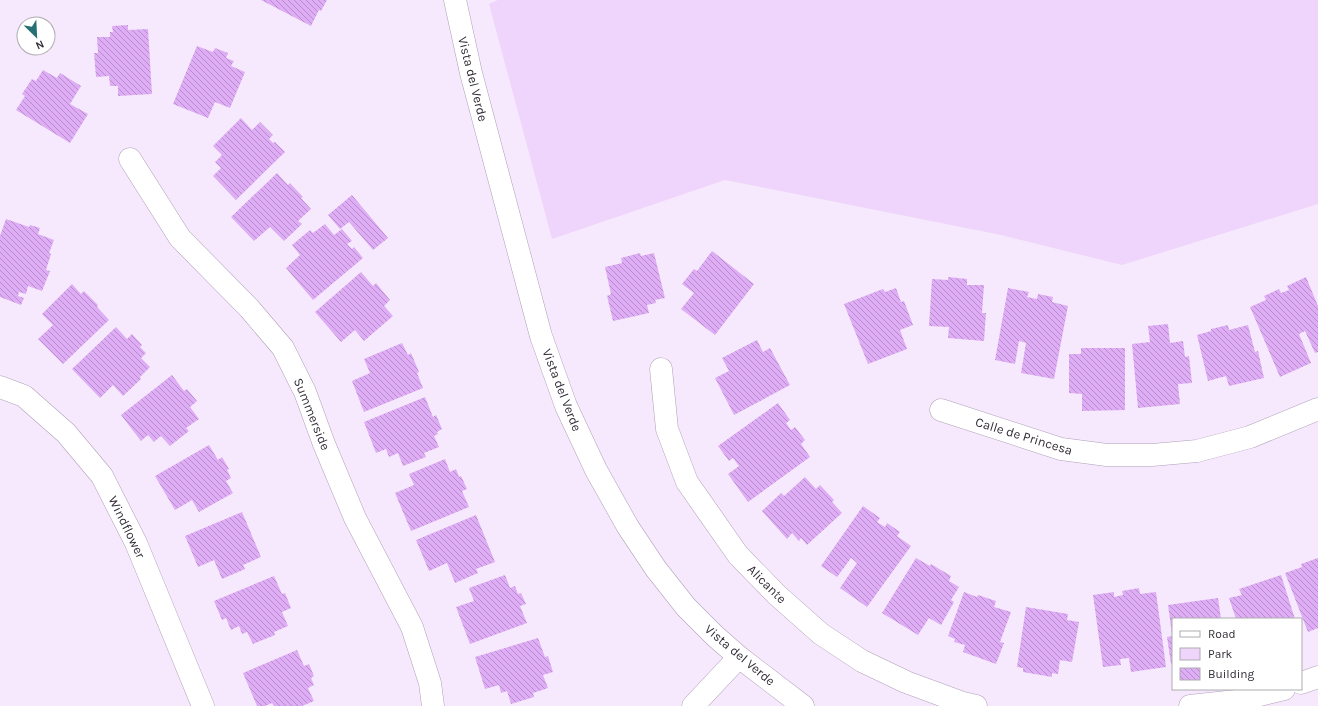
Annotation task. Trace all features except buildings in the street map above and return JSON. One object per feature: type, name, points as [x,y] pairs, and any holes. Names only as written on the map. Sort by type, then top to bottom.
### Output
[{"type":"street","name":"Vista del Verde","points":[[455,0],[471,73],[541,336],[566,406],[596,470],[628,527],[656,569],[686,607],[739,657],[803,706]]},
{"type":"street","name":"Summerside","points":[[130,159],[180,238],[249,308],[283,348],[305,392],[324,444],[355,518],[412,627],[430,683],[433,706]]},
{"type":"street","name":"Alicante","points":[[661,370],[668,429],[687,482],[738,555],[777,595],[821,634],[862,661],[906,682],[963,703],[976,706]]},
{"type":"street","name":"Windflower","points":[[0,387],[24,396],[66,433],[102,476],[136,542],[203,706]]},
{"type":"street","name":"Calle de Princesa","points":[[941,410],[1061,449],[1108,456],[1152,456],[1205,449],[1250,436],[1318,409]]},
{"type":"street","points":[[693,706],[739,657]]},
{"type":"street","points":[[1302,684],[1318,677]]},
{"type":"street","points":[[1190,706],[1236,701],[1280,690]]},
{"type":"green space","points":[[498,0],[1318,0],[1318,204],[1122,265],[1001,235],[725,180],[552,239],[489,4]]}]
